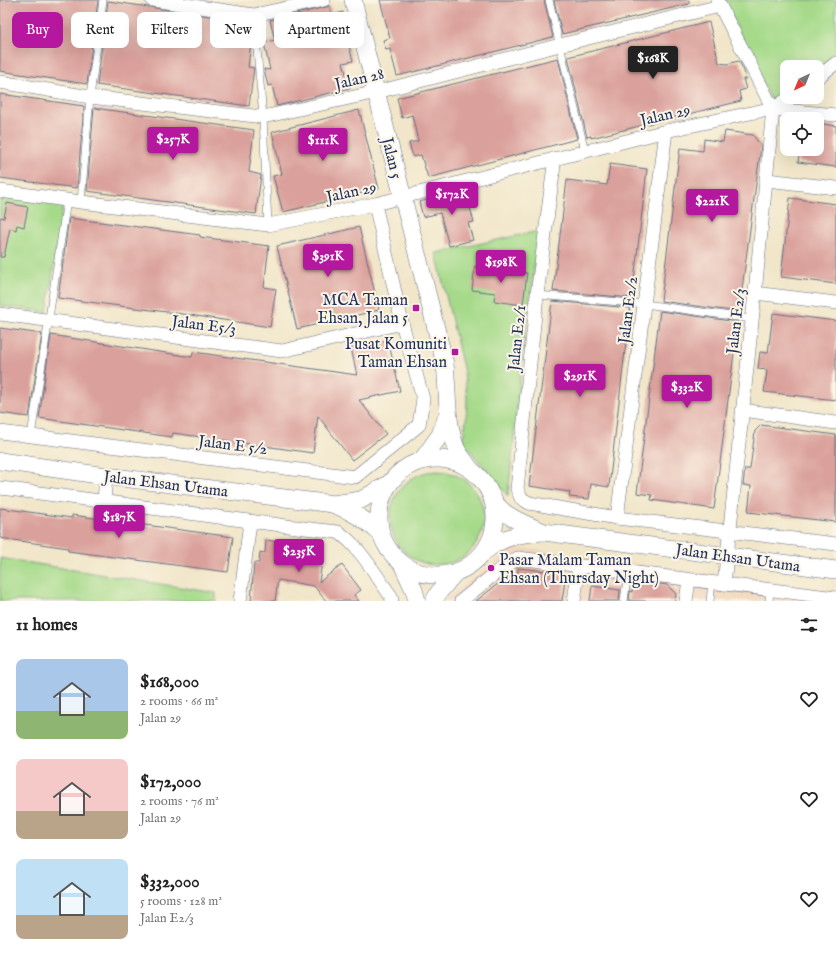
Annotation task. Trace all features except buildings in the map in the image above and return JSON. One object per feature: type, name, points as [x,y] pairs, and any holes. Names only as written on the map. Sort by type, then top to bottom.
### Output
[{"type":"street","points":[[152,0],[234,12]]},
{"type":"street","points":[[266,12],[324,0]]},
{"type":"street","name":"Jalan 5","points":[[353,0],[445,364],[448,411],[454,440],[457,450],[470,469]]},
{"type":"street","name":"Jalan 28","points":[[0,82],[90,97],[263,117],[377,92],[718,3]]},
{"type":"street","points":[[718,3],[773,109]]},
{"type":"street","points":[[824,72],[836,63]]},
{"type":"street","points":[[773,109],[780,104]]},
{"type":"street","points":[[773,109],[836,115]]},
{"type":"street","name":"Jalan 29","points":[[0,191],[268,225],[375,204],[666,131],[773,109]]},
{"type":"street","name":"Jalan E2/3","points":[[718,583],[727,556],[767,180],[773,109]]},
{"type":"street","name":"Jalan E2/2","points":[[617,518],[666,131]]},
{"type":"street","name":"Jalan E2/1","points":[[555,158],[537,295],[517,489],[521,498],[529,503],[617,518]]},
{"type":"street","points":[[767,180],[836,188]]},
{"type":"street","points":[[375,204],[402,323]]},
{"type":"street","points":[[755,293],[836,303]]},
{"type":"street","name":"Jalan E5/3","points":[[0,314],[282,351],[402,323]]},
{"type":"street","name":"Jalan E 5/2","points":[[0,432],[355,477],[419,425],[423,399],[402,323]]},
{"type":"street","points":[[742,410],[836,423]]},
{"type":"street","name":"Jalan 5","points":[[422,460],[440,435],[448,411]]},
{"type":"street","points":[[403,566],[424,574],[440,576],[455,573],[472,565],[485,551],[492,538],[496,524],[495,508],[491,494],[480,477],[470,469],[446,459],[422,460],[411,465],[399,474],[390,483],[382,497],[378,512],[379,532],[385,544],[403,566],[414,590],[417,601]]},
{"type":"street","name":"Jalan Ehsan Utama","points":[[0,461],[106,476],[332,504],[361,500],[390,483]]},
{"type":"street","points":[[104,501],[106,476]]},
{"type":"street","points":[[0,488],[250,522],[338,532],[355,546],[391,596],[392,601]]},
{"type":"street","name":"Jalan Ehsan Utama","points":[[491,494],[495,504],[512,518],[544,532]]},
{"type":"street","name":"Jalan Ehsan Utama","points":[[332,504],[354,513],[366,520],[379,532]]},
{"type":"street","points":[[617,518],[836,544]]},
{"type":"street","points":[[240,601],[250,522]]},
{"type":"street","name":"Jalan Ehsan Utama","points":[[485,551],[505,538],[544,532],[836,570]]},
{"type":"street","points":[[461,601],[497,572],[518,558],[718,583],[769,595],[802,598],[836,598]]},
{"type":"street","points":[[574,601],[579,566]]},
{"type":"street","points":[[434,601],[439,592],[455,573]]},
{"type":"street","points":[[686,601],[689,580]]},
{"type":"lane","points":[[80,202],[90,97],[103,0]]},
{"type":"lane","points":[[549,0],[585,151]]},
{"type":"lane","points":[[257,48],[263,117],[268,225]]},
{"type":"lane","points":[[31,436],[50,320],[67,200]]},
{"type":"lane","points":[[537,295],[645,304],[752,318]]},
{"type":"lane","points":[[624,601],[628,572]]},
{"type":"lane","points":[[712,601],[718,583]]},
{"type":"shaded area","points":[[515,547],[836,591],[836,601],[442,601]]},
{"type":"green space","points":[[724,0],[836,0],[836,53],[824,63],[824,60],[780,60],[780,98],[773,104]]},
{"type":"green space","points":[[0,196],[63,205],[47,312],[0,306]]},
{"type":"green space","points":[[539,231],[523,349],[508,496],[465,444],[463,438],[466,421],[467,398],[464,372],[436,253]]},
{"type":"green space","points":[[437,471],[455,475],[470,485],[480,500],[484,518],[480,536],[470,551],[455,561],[437,565],[419,561],[404,551],[394,536],[390,518],[394,500],[404,485],[419,475]]},
{"type":"green space","points":[[0,558],[216,593],[216,601],[0,601]]},
{"type":"place","name":"MCA Taman Ehsan, Jalan 5","points":[[416,308]]},
{"type":"place","name":"Pusat Komuniti Taman Ehsan","points":[[455,352]]},
{"type":"place","name":"Pasar Malam Taman Ehsan (Thursday Night)","points":[[491,568]]}]
